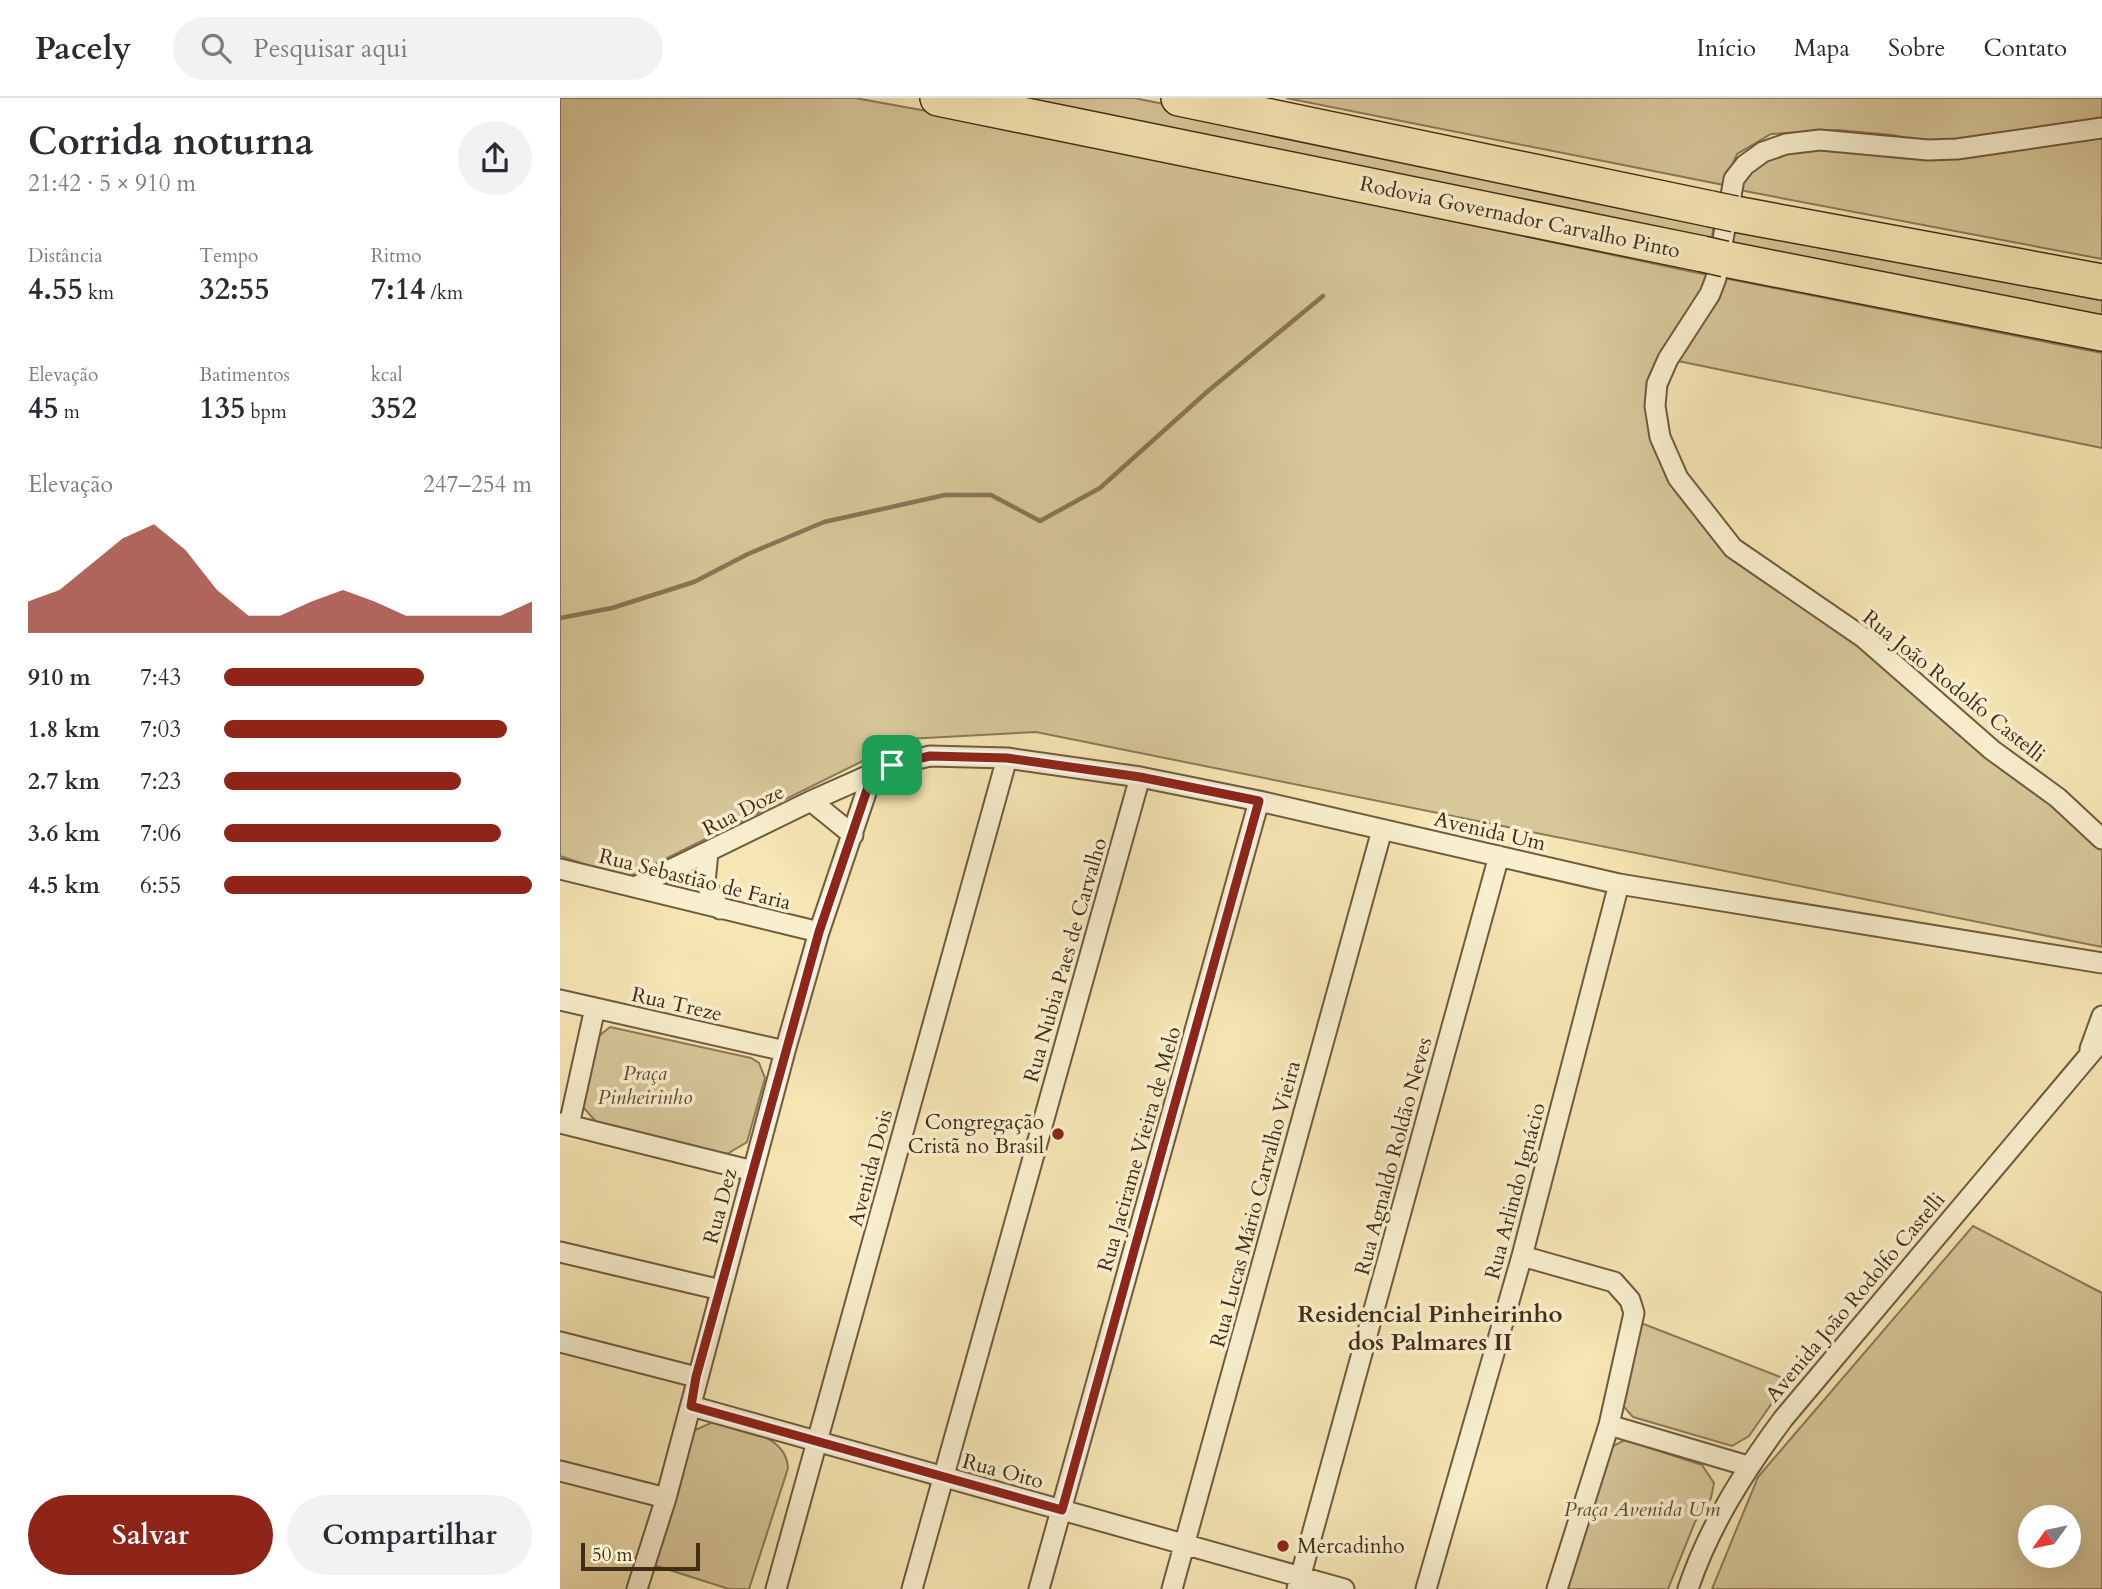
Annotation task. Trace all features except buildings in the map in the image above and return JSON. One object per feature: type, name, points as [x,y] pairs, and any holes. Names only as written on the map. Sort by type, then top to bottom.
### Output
[{"type":"highway","name":"Rodovia Governador Carvalho Pinto","points":[[938,98],[2102,333]]},
{"type":"highway","points":[[1179,98],[1723,212],[2102,282]]},
{"type":"street","name":"Rua João Rodolfo Castelli","points":[[2102,128],[1957,149],[1820,140],[1786,144],[1763,152],[1745,164],[1734,179],[1716,278],[1710,294],[1668,359],[1657,384],[1655,406],[1660,437],[1678,478],[1733,548],[1864,638],[1992,750],[2058,798],[2097,834],[2102,848]]},
{"type":"street","name":"Avenida Um","points":[[872,775],[915,758],[1007,758],[1140,777],[1259,801],[1619,884],[2102,963]]},
{"type":"street","name":"Avenida Dois","points":[[776,1589],[1007,758]]},
{"type":"street","name":"Rua Doze","points":[[635,887],[811,801],[872,775]]},
{"type":"street","name":"Rua Dez","points":[[637,1589],[666,1498],[691,1406],[696,1377],[819,932],[872,775]]},
{"type":"street","name":"Rua Nubia Paes de Carvalho","points":[[912,1589],[1140,777]]},
{"type":"street","points":[[811,801],[853,835]]},
{"type":"street","name":"Rua Jacirame Vieira de Melo","points":[[1039,1589],[1259,801]]},
{"type":"street","name":"Rua Lucas Mário Carvalho Vieira","points":[[1172,1589],[1382,830]]},
{"type":"street","points":[[708,852],[705,882],[720,909]]},
{"type":"street","name":"Rua Agnaldo Roldão Neves","points":[[1299,1582],[1499,856]]},
{"type":"street","name":"Rua Sebastião de Faria","points":[[560,869],[819,932]]},
{"type":"street","name":"Rua Arlindo Ignácio","points":[[1426,1589],[1522,1256],[1619,884]]},
{"type":"street","name":"Rua Treze","points":[[560,1000],[785,1051]]},
{"type":"street","points":[[595,1008],[564,1124],[753,1171]]},
{"type":"street","points":[[2095,1047],[2102,1017]]},
{"type":"street","name":"Avenida João Rodolfo Castelli","points":[[1688,1589],[1703,1546],[1748,1466],[1783,1419],[2095,1047]]},
{"type":"street","points":[[560,1252],[721,1290]]},
{"type":"street","points":[[1522,1256],[1614,1282],[1630,1300],[1634,1313],[1609,1425],[1557,1589]]},
{"type":"street","points":[[560,1342],[696,1377]]},
{"type":"street","name":"Rua Oito","points":[[691,1406],[1185,1543],[1299,1582],[1344,1589]]},
{"type":"street","points":[[1609,1425],[1748,1466]]},
{"type":"street","points":[[560,1471],[666,1498]]},
{"type":"green space","points":[[560,98],[855,98],[993,123],[1693,272],[2102,353],[2102,448],[1668,359],[1655,406],[1705,526],[1834,619],[2102,845],[2102,947],[1036,732],[907,739],[631,876],[614,874],[560,856]]},
{"type":"green space","points":[[996,98],[1134,98],[1715,215],[1712,238],[1506,201]]},
{"type":"green space","points":[[1286,98],[2102,98],[2102,128],[1957,149],[1893,135],[1837,130],[1771,134],[1737,154],[1724,185]]},
{"type":"green space","points":[[2102,132],[2102,259],[1739,190],[1741,176],[1787,147],[1926,153]]},
{"type":"green space","points":[[1736,220],[2102,290],[2102,317],[1731,243]]},
{"type":"green space","name":"Praça Pinheirinho","points":[[610,1027],[751,1058],[759,1063],[765,1078],[747,1142],[727,1154],[600,1126],[581,1105],[595,1039]]},
{"type":"green space","points":[[1973,1226],[2102,1293],[2102,1589],[1712,1589],[1758,1477]]},
{"type":"green space","points":[[1641,1323],[1788,1380],[1749,1436],[1732,1446],[1633,1417],[1623,1406]]},
{"type":"green space","points":[[713,1422],[771,1440],[785,1456],[788,1468],[749,1589],[729,1589],[654,1565],[693,1431]]},
{"type":"green space","name":"Praça Avenida Um","points":[[1625,1440],[1702,1465],[1714,1483],[1711,1498],[1695,1522],[1668,1589],[1563,1589],[1607,1449]]},
{"type":"waterway","points":[[560,618],[612,608],[694,582],[748,554],[824,522],[945,495],[991,495],[1040,521],[1100,488],[1208,391],[1323,296]]},
{"type":"place","name":"Congregação Cristã no Brasil","points":[[1058,1134]]},
{"type":"place","name":"Mercadinho","points":[[1283,1546]]},
{"type":"district","name":"Residencial Pinheirinho dos Palmares II","points":[[1430,1328]]},
{"type":"route","points":[[930,756],[1007,758],[1140,777],[1259,801],[1062,1510],[691,1406],[696,1377],[819,932],[872,775],[892,765],[930,756]]}]
